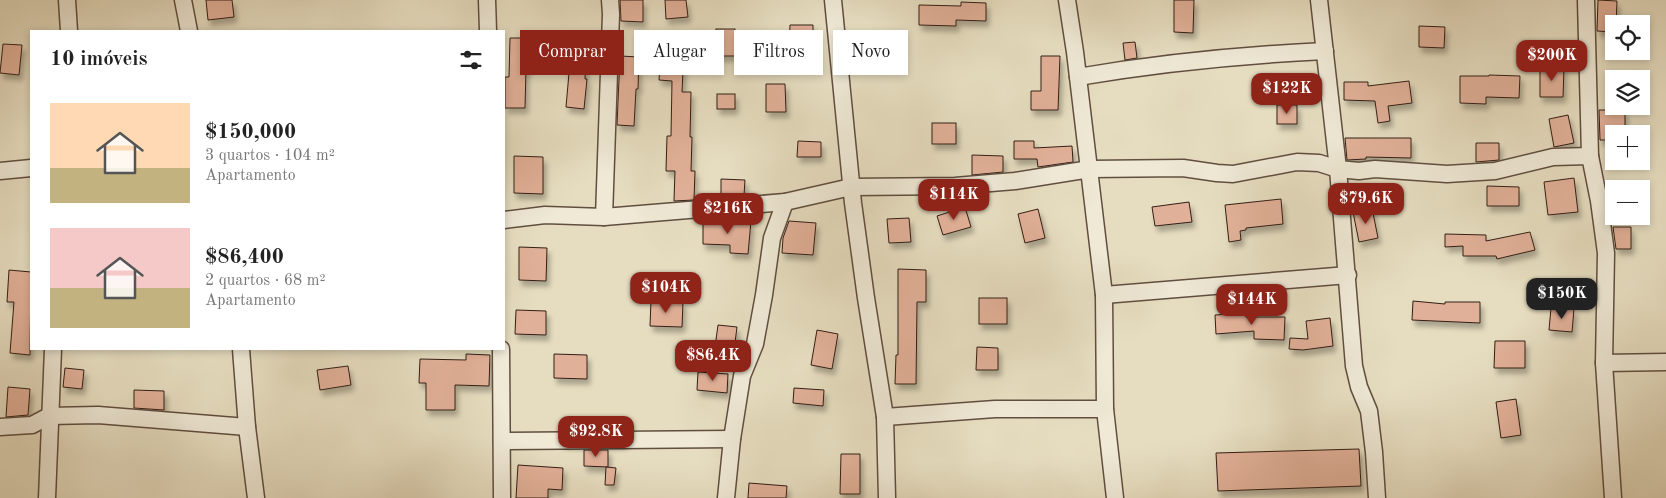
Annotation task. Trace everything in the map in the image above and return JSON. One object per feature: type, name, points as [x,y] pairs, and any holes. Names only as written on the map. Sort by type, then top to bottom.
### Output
[{"type":"street","points":[[67,0],[69,30]]},
{"type":"street","points":[[183,0],[189,30]]},
{"type":"street","points":[[488,0],[488,30]]},
{"type":"street","points":[[604,217],[610,0]]},
{"type":"street","points":[[833,0],[851,187],[885,416],[887,498]]},
{"type":"street","points":[[1067,0],[1072,25],[1104,295],[1105,410],[1115,498]]},
{"type":"street","points":[[1319,0],[1338,168],[1354,366],[1359,387],[1369,411],[1377,498]]},
{"type":"street","points":[[1586,0],[1590,156],[1599,201],[1606,253],[1604,362],[1613,498]]},
{"type":"street","points":[[1078,77],[1168,63],[1243,55],[1325,51]]},
{"type":"street","points":[[505,220],[545,216],[604,217],[784,202],[851,187],[955,186],[998,183],[1090,169],[1183,168],[1233,174],[1297,162],[1320,163],[1359,171],[1375,169],[1447,174],[1495,171],[1553,157],[1590,156]]},
{"type":"street","points":[[0,171],[30,168]]},
{"type":"street","points":[[726,498],[732,440],[742,376],[755,344],[772,238],[784,202]]},
{"type":"street","points":[[1104,295],[1348,275]]},
{"type":"street","points":[[47,498],[53,350]]},
{"type":"street","points":[[241,350],[247,427],[256,498]]},
{"type":"street","points":[[501,350],[502,498]]},
{"type":"street","points":[[1604,362],[1666,362]]},
{"type":"street","points":[[885,416],[995,409],[1105,410]]},
{"type":"street","points":[[0,427],[32,424],[49,416],[98,415],[247,427]]},
{"type":"street","points":[[502,441],[732,440]]},
{"type":"building","points":[[206,0],[232,0],[234,17],[208,20]]},
{"type":"building","points":[[620,0],[643,0],[643,22],[621,21]]},
{"type":"building","points":[[665,0],[686,0],[688,17],[666,19]]},
{"type":"building","points":[[1174,0],[1194,0],[1193,33],[1174,32]]},
{"type":"building","points":[[1598,0],[1617,1],[1616,15],[1605,15],[1605,31],[1597,31]]},
{"type":"building","points":[[961,2],[986,3],[986,21],[956,20],[956,26],[919,25],[919,5],[961,6]]},
{"type":"building","points":[[790,25],[813,25],[813,30],[790,30]]},
{"type":"building","points":[[1419,26],[1445,27],[1444,48],[1419,47]]},
{"type":"building","points":[[735,29],[734,56],[724,56],[724,30],[716,30]]},
{"type":"building","points":[[510,38],[520,38],[520,75],[526,75],[525,108],[505,108],[505,77],[509,77]]},
{"type":"building","points":[[1135,42],[1137,58],[1125,60],[1123,43]]},
{"type":"building","points":[[3,44],[22,45],[19,75],[0,73]]},
{"type":"building","points":[[624,56],[634,57],[634,75],[638,75],[634,126],[617,125],[619,75],[624,75]]},
{"type":"building","points":[[1041,56],[1060,56],[1058,110],[1031,110],[1031,91],[1041,91]]},
{"type":"building","points":[[1540,66],[1564,67],[1563,97],[1540,97]]},
{"type":"building","points":[[569,75],[585,75],[585,79],[587,79],[584,109],[566,107]]},
{"type":"building","points":[[659,75],[683,75],[682,92],[691,92],[690,137],[692,137],[691,171],[695,171],[694,200],[674,201],[675,171],[666,171],[667,136],[671,136],[672,81],[659,80]]},
{"type":"building","points":[[1460,76],[1520,76],[1519,98],[1486,97],[1486,104],[1460,103]]},
{"type":"building","points":[[1409,81],[1412,103],[1388,106],[1390,121],[1378,123],[1375,101],[1344,100],[1344,82],[1368,82],[1368,86]]},
{"type":"building","points":[[766,84],[785,84],[786,112],[766,112]]},
{"type":"building","points":[[717,94],[735,94],[735,109],[717,109]]},
{"type":"building","points":[[1277,105],[1297,105],[1297,124],[1277,124]]},
{"type":"building","points":[[1599,110],[1605,110],[1605,115],[1625,115],[1625,125],[1605,125],[1605,140],[1600,140]]},
{"type":"building","points":[[1568,115],[1574,143],[1554,147],[1549,119]]},
{"type":"building","points":[[932,123],[956,123],[956,144],[932,144]]},
{"type":"building","points":[[1345,138],[1411,138],[1411,158],[1366,157],[1366,159],[1347,160]]},
{"type":"building","points":[[798,141],[821,142],[821,157],[797,157]]},
{"type":"building","points":[[1014,141],[1034,141],[1034,148],[1072,146],[1073,162],[1038,167],[1037,159],[1014,159]]},
{"type":"building","points":[[1476,143],[1499,143],[1499,160],[1476,162]]},
{"type":"building","points":[[972,155],[1003,156],[1003,172],[972,175]]},
{"type":"building","points":[[514,156],[543,157],[543,194],[514,193]]},
{"type":"building","points":[[1574,178],[1578,212],[1548,215],[1544,182]]},
{"type":"building","points":[[721,179],[745,180],[744,195],[721,197]]},
{"type":"building","points":[[1487,186],[1519,187],[1519,206],[1487,206]]},
{"type":"building","points":[[1281,199],[1283,224],[1246,228],[1246,230],[1240,231],[1241,240],[1229,242],[1225,205]]},
{"type":"building","points":[[1189,202],[1192,222],[1155,226],[1152,207]]},
{"type":"building","points":[[965,207],[971,227],[943,235],[937,216]]},
{"type":"building","points":[[1372,208],[1378,238],[1359,242],[1353,212]]},
{"type":"building","points":[[1038,209],[1045,238],[1025,243],[1018,214]]},
{"type":"building","points":[[909,218],[911,242],[889,243],[887,219]]},
{"type":"building","points":[[703,220],[751,221],[748,254],[730,253],[730,245],[703,244]]},
{"type":"building","points":[[789,221],[816,223],[813,255],[782,253],[783,238]]},
{"type":"building","points":[[1613,227],[1631,227],[1631,249],[1616,249]]},
{"type":"building","points":[[1530,232],[1535,250],[1497,259],[1496,256],[1463,256],[1463,246],[1445,247],[1445,234],[1486,235],[1486,241]]},
{"type":"building","points":[[519,247],[547,248],[546,281],[519,280]]},
{"type":"building","points":[[898,269],[926,270],[926,302],[917,302],[916,384],[895,384],[896,355],[898,355]]},
{"type":"building","points":[[9,270],[30,272],[30,355],[10,353],[14,302],[7,302]]},
{"type":"building","points":[[979,298],[1007,298],[1007,324],[979,324]]},
{"type":"building","points":[[651,301],[683,302],[682,327],[650,326]]},
{"type":"building","points":[[1413,301],[1445,304],[1445,302],[1480,302],[1480,323],[1412,320]]},
{"type":"building","points":[[1551,308],[1574,309],[1572,332],[1549,330]]},
{"type":"building","points":[[516,310],[546,311],[546,335],[515,334]]},
{"type":"building","points":[[1245,313],[1246,317],[1285,317],[1284,340],[1254,339],[1254,331],[1216,334],[1215,315]]},
{"type":"building","points":[[1330,318],[1333,346],[1303,350],[1289,349],[1290,338],[1308,339],[1306,321]]},
{"type":"building","points":[[718,325],[737,327],[733,358],[714,355]]},
{"type":"building","points":[[817,330],[838,334],[832,369],[811,365]]},
{"type":"building","points":[[1495,341],[1525,341],[1525,368],[1494,368]]},
{"type":"building","points":[[977,347],[998,348],[998,370],[976,370]]},
{"type":"building","points":[[466,354],[490,355],[489,386],[455,385],[455,410],[426,410],[426,383],[419,383],[420,359],[466,360]]},
{"type":"building","points":[[554,354],[587,355],[587,379],[554,378]]},
{"type":"building","points":[[348,366],[351,385],[320,390],[317,370]]},
{"type":"building","points":[[65,368],[84,370],[82,389],[63,387]]},
{"type":"building","points":[[698,372],[728,374],[727,393],[697,390]]},
{"type":"building","points":[[8,387],[30,389],[28,415],[6,417]]},
{"type":"building","points":[[794,388],[824,390],[823,406],[793,403]]},
{"type":"building","points":[[134,390],[164,391],[164,410],[134,408]]},
{"type":"building","points":[[1516,399],[1521,435],[1501,438],[1496,402]]},
{"type":"building","points":[[1359,449],[1361,486],[1218,491],[1216,453]]},
{"type":"building","points":[[584,450],[608,450],[608,467],[584,466]]},
{"type":"building","points":[[841,454],[860,454],[860,494],[840,494]]},
{"type":"building","points":[[518,465],[563,468],[562,490],[548,489],[548,498],[516,498]]},
{"type":"building","points":[[606,467],[616,468],[614,485],[605,485]]},
{"type":"building","points":[[749,483],[787,486],[786,498],[748,498]]}]
